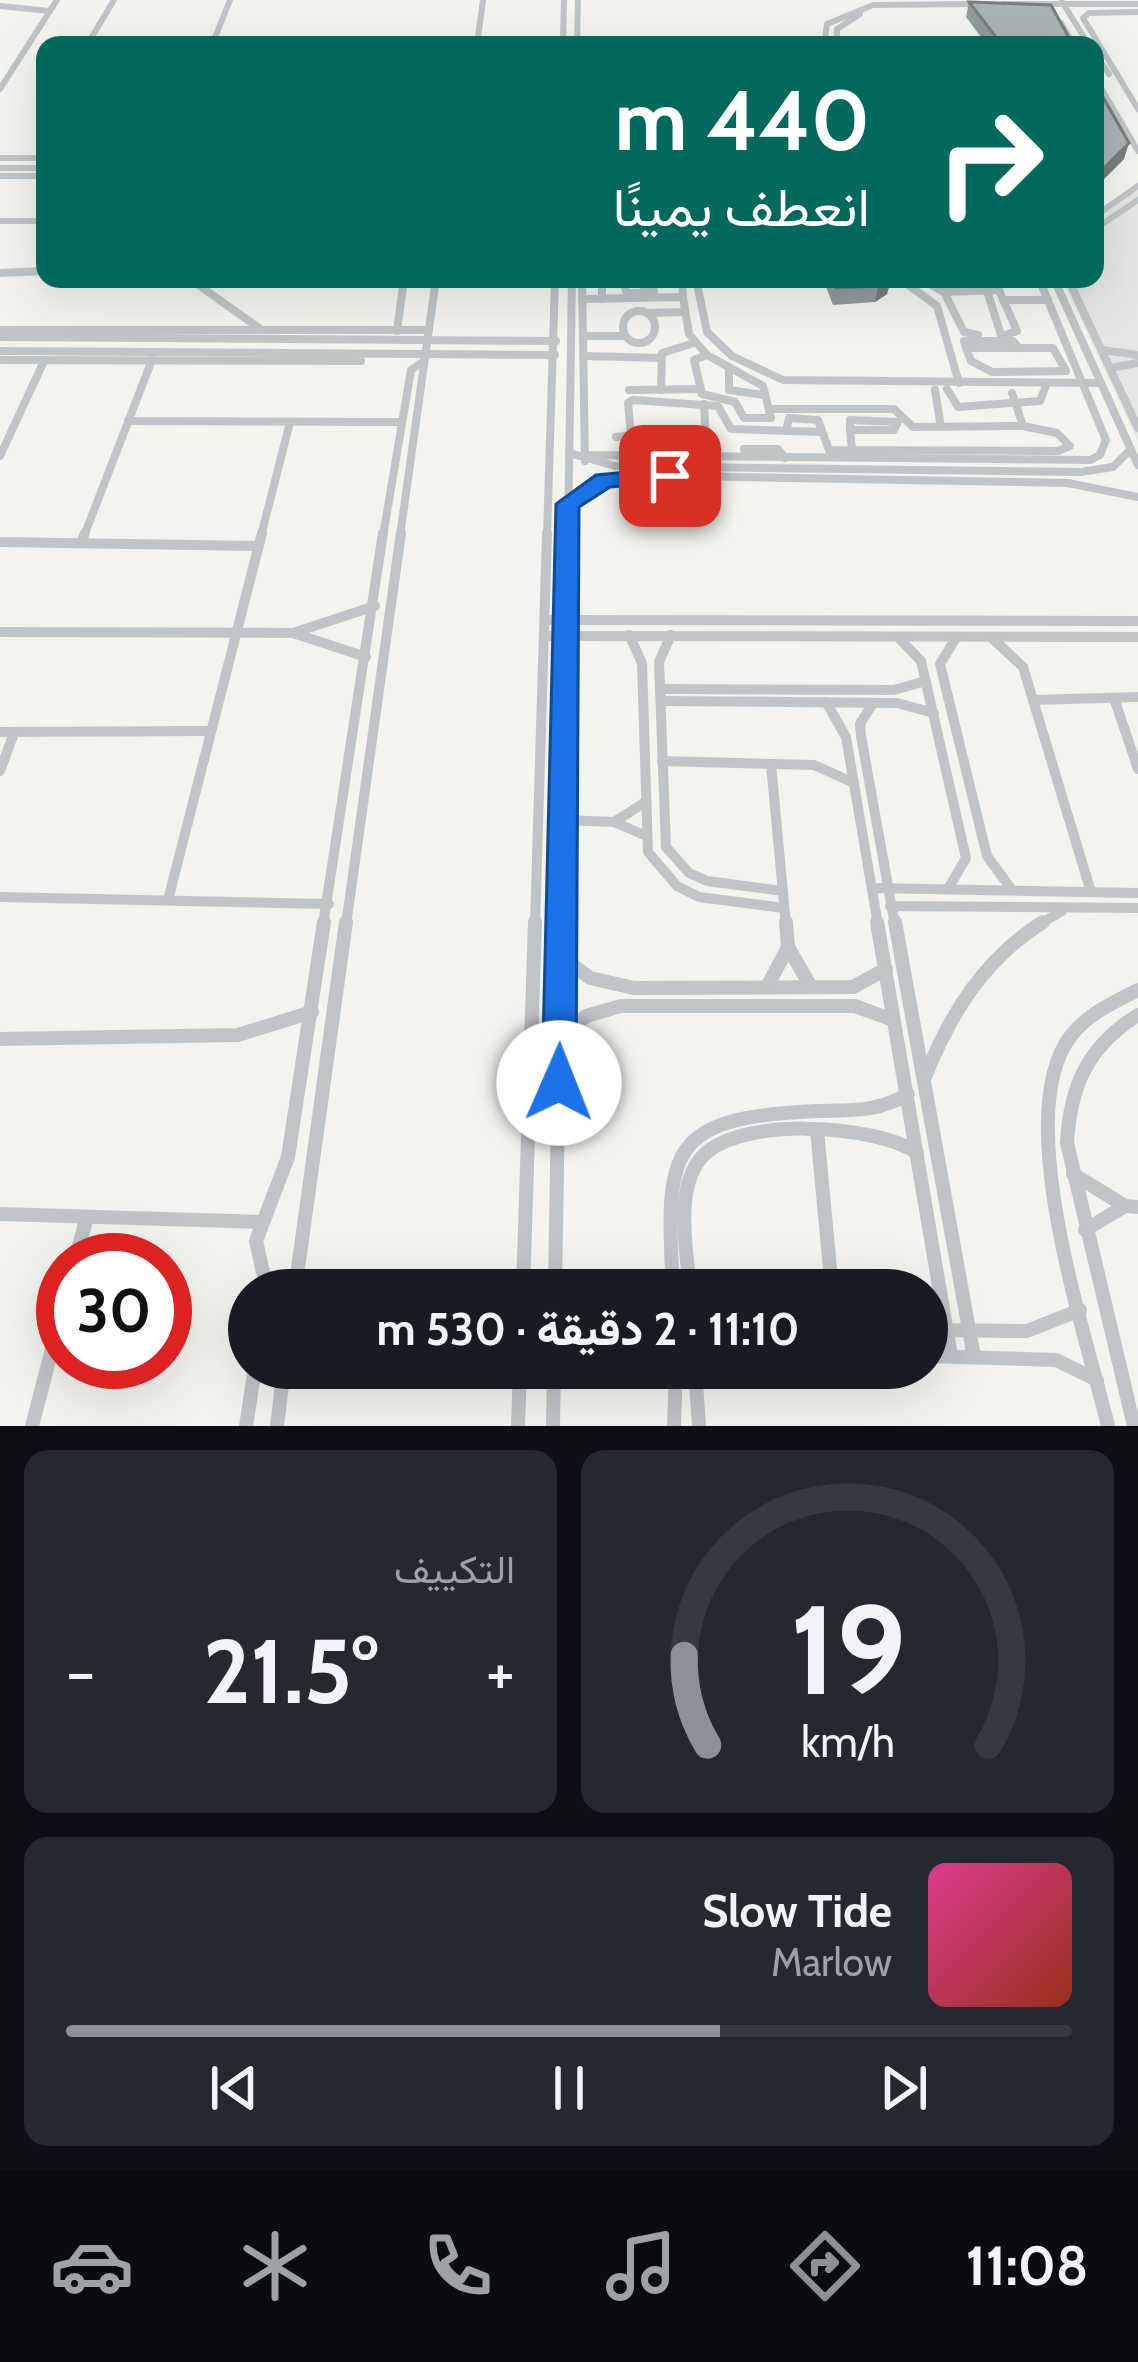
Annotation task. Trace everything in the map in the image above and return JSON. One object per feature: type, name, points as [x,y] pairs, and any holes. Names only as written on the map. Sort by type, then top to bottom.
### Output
[{"type":"street","points":[[2,84],[57,0]]},
{"type":"street","points":[[92,36],[114,0]]},
{"type":"street","points":[[216,36],[230,0]]},
{"type":"street","points":[[478,36],[483,0]]},
{"type":"street","points":[[563,36],[564,0]]},
{"type":"street","points":[[577,36],[578,0]]},
{"type":"street","points":[[836,36],[842,23],[872,10],[1049,4]]},
{"type":"street","points":[[1049,4],[1069,36]]},
{"type":"street","points":[[1063,4],[1083,36]]},
{"type":"street","points":[[0,6],[50,11]]},
{"type":"street","points":[[825,36],[827,23],[866,6],[1134,6]]},
{"type":"street","points":[[1094,36],[1083,15],[1134,6]]},
{"type":"street","points":[[1104,56],[1138,124]]},
{"type":"street","points":[[1104,65],[1117,82]]},
{"type":"street","points":[[1117,82],[1138,82]]},
{"type":"street","points":[[1104,93],[1138,151]]},
{"type":"street","points":[[1108,99],[1127,98]]},
{"type":"street","points":[[1127,98],[1138,110]]},
{"type":"street","points":[[0,158],[36,158]]},
{"type":"street","points":[[0,172],[36,172]]},
{"type":"street","points":[[1104,210],[1138,186]]},
{"type":"street","points":[[1104,223],[1138,200]]},
{"type":"street","points":[[0,221],[36,221]]},
{"type":"street","points":[[0,273],[36,271]]},
{"type":"street","points":[[203,288],[262,330]]},
{"type":"street","points":[[397,331],[403,288]]},
{"type":"street","points":[[298,1269],[435,288]]},
{"type":"street","points":[[524,1269],[555,288]]},
{"type":"street","points":[[573,288],[585,458]]},
{"type":"street","points":[[555,1269],[567,504],[582,288]]},
{"type":"street","points":[[602,288],[602,298]]},
{"type":"street","points":[[623,288],[624,292],[653,288]]},
{"type":"street","points":[[682,288],[694,343],[763,386],[771,418],[745,418],[728,387],[730,369]]},
{"type":"street","points":[[698,288],[706,332],[763,374],[805,382],[1100,382]]},
{"type":"street","points":[[912,288],[937,306],[959,383]]},
{"type":"street","points":[[937,288],[1048,300]]},
{"type":"street","points":[[979,288],[1002,338]]},
{"type":"street","points":[[966,347],[1056,350],[1066,371],[992,372],[971,361],[966,347],[964,341],[1002,338],[1017,331],[998,288]]},
{"type":"street","points":[[585,458],[1090,460],[1106,448],[1106,440],[1043,288]]},
{"type":"street","points":[[1058,288],[1138,465]]},
{"type":"street","points":[[1072,288],[1138,428]]},
{"type":"street","points":[[944,292],[964,332],[1016,342],[1018,348]]},
{"type":"street","points":[[581,299],[683,298]]},
{"type":"street","points":[[623,336],[623,314],[686,312]]},
{"type":"street","points":[[577,347],[623,336],[655,338],[649,313]]},
{"type":"street","points":[[0,334],[397,331],[553,348]]},
{"type":"street","points":[[0,334],[428,335]]},
{"type":"street","points":[[661,390],[663,351],[694,343]]},
{"type":"street","points":[[0,356],[44,361],[424,358],[577,347],[661,358]]},
{"type":"street","points":[[679,349],[694,360],[704,396],[764,395]]},
{"type":"street","points":[[1102,350],[1138,359]]},
{"type":"street","points":[[694,360],[707,355]]},
{"type":"street","points":[[0,356],[424,358]]},
{"type":"street","points":[[262,1269],[256,1240],[288,1156],[400,422],[411,370],[424,358]]},
{"type":"street","points":[[1110,368],[1138,359]]},
{"type":"street","points":[[81,543],[152,360]]},
{"type":"street","points":[[0,456],[44,361]]},
{"type":"street","points":[[947,389],[958,406],[1018,406],[1040,400],[1047,383]]},
{"type":"street","points":[[629,390],[700,388]]},
{"type":"street","points":[[935,390],[940,427]]},
{"type":"street","points":[[1012,393],[1023,426]]},
{"type":"street","points":[[616,437],[631,435],[631,400],[704,404],[720,408],[733,428],[737,448],[780,450],[785,458]]},
{"type":"street","points":[[704,404],[706,458]]},
{"type":"street","points":[[705,424],[786,431],[791,418],[818,420],[826,449],[1058,451],[1070,446],[1057,433],[1023,426],[909,425],[895,409],[771,409]]},
{"type":"street","points":[[849,430],[898,428],[891,419],[854,418],[849,430],[852,449]]},
{"type":"street","points":[[128,421],[400,422]]},
{"type":"street","points":[[0,422],[16,422]]},
{"type":"street","points":[[168,899],[290,422]]},
{"type":"street","points":[[920,433],[925,450]]},
{"type":"street","points":[[567,504],[587,487],[626,470],[1081,472],[1113,467],[1132,449]]},
{"type":"street","points":[[569,453],[626,470],[1067,483],[1138,497]]},
{"type":"street","points":[[0,542],[259,546]]},
{"type":"street","points":[[293,633],[374,606]]},
{"type":"street","points":[[545,620],[1138,621]]},
{"type":"street","points":[[0,632],[293,633],[366,657]]},
{"type":"street","points":[[628,635],[642,663],[644,836],[659,871],[677,886],[711,899],[784,908]]},
{"type":"street","points":[[671,635],[659,662],[663,831],[675,861],[706,881],[782,891]]},
{"type":"street","points":[[895,635],[916,651],[926,681],[967,857],[948,889]]},
{"type":"street","points":[[960,635],[949,643],[940,664],[987,856],[1012,890]]},
{"type":"street","points":[[988,635],[1022,667],[1091,892]]},
{"type":"street","points":[[544,636],[1138,637]]},
{"type":"street","points":[[1022,667],[1030,636]]},
{"type":"street","points":[[660,695],[873,703],[926,681]]},
{"type":"street","points":[[660,695],[896,696],[934,713]]},
{"type":"street","points":[[1033,700],[1138,697]]},
{"type":"street","points":[[1114,698],[1138,769]]},
{"type":"street","points":[[826,702],[843,725],[849,754],[937,1269]]},
{"type":"street","points":[[873,703],[860,724],[861,736],[974,1357]]},
{"type":"street","points":[[0,771],[7,733],[211,731]]},
{"type":"street","points":[[662,761],[814,765],[849,754]]},
{"type":"street","points":[[771,764],[788,947],[811,988]]},
{"type":"street","points":[[814,765],[854,783]]},
{"type":"street","points":[[947,774],[967,774]]},
{"type":"street","points":[[614,822],[644,803]]},
{"type":"street","points":[[563,820],[614,822],[644,836]]},
{"type":"street","points":[[872,888],[1138,892]]},
{"type":"street","points":[[0,898],[328,904]]},
{"type":"street","points":[[875,906],[1138,908]]},
{"type":"street","points":[[924,1080],[937,1045],[972,984],[1020,937],[1068,908]]},
{"type":"street","points":[[767,988],[788,947]]},
{"type":"street","points":[[560,956],[590,978],[618,987],[839,987],[866,983],[886,969]]},
{"type":"street","points":[[839,987],[842,1006]]},
{"type":"street","points":[[1108,1426],[1048,1179],[1044,1100],[1054,1066],[1071,1038],[1116,998],[1138,990]]},
{"type":"street","points":[[560,1037],[586,1016],[608,1007],[842,1006],[868,1009],[893,1020]]},
{"type":"street","points":[[0,1039],[238,1035],[312,1012]]},
{"type":"street","points":[[1134,1426],[1073,1174],[1068,1109],[1076,1079],[1110,1031],[1138,1015]]},
{"type":"street","points":[[672,1269],[668,1187],[682,1152],[696,1134],[736,1114],[868,1111],[908,1094]]},
{"type":"street","points":[[868,1111],[878,1121],[870,1130]]},
{"type":"street","points":[[817,1130],[832,1269]]},
{"type":"street","points":[[689,1269],[686,1194],[704,1154],[742,1132],[870,1130],[894,1137],[917,1154]]},
{"type":"street","points":[[1073,1174],[1131,1206]]},
{"type":"street","points":[[1085,1230],[1131,1206]]},
{"type":"street","points":[[0,1214],[262,1222]]},
{"type":"street","points":[[83,1233],[87,1217]]},
{"type":"street","points":[[948,1330],[1049,1329],[1080,1310]]},
{"type":"street","points":[[948,1336],[951,1356],[1055,1360],[1097,1380]]},
{"type":"street","points":[[32,1426],[42,1389]]},
{"type":"street","points":[[246,1426],[252,1389]]},
{"type":"street","points":[[277,1426],[281,1389]]},
{"type":"street","points":[[518,1426],[519,1389]]},
{"type":"street","points":[[553,1426],[554,1389]]},
{"type":"street","points":[[674,1426],[675,1389]]},
{"type":"street","points":[[696,1389],[699,1426]]},
{"type":"shaded area","points":[[1138,190],[1138,441],[1066,288],[1104,288],[1104,211]]},
{"type":"building","points":[[969,2],[1051,5],[1068,36],[995,36]]},
{"type":"building","points":[[1104,99],[1129,143],[1104,168]]},
{"type":"route","points":[[559,1083],[567,504],[604,480],[626,475],[670,476]]}]
